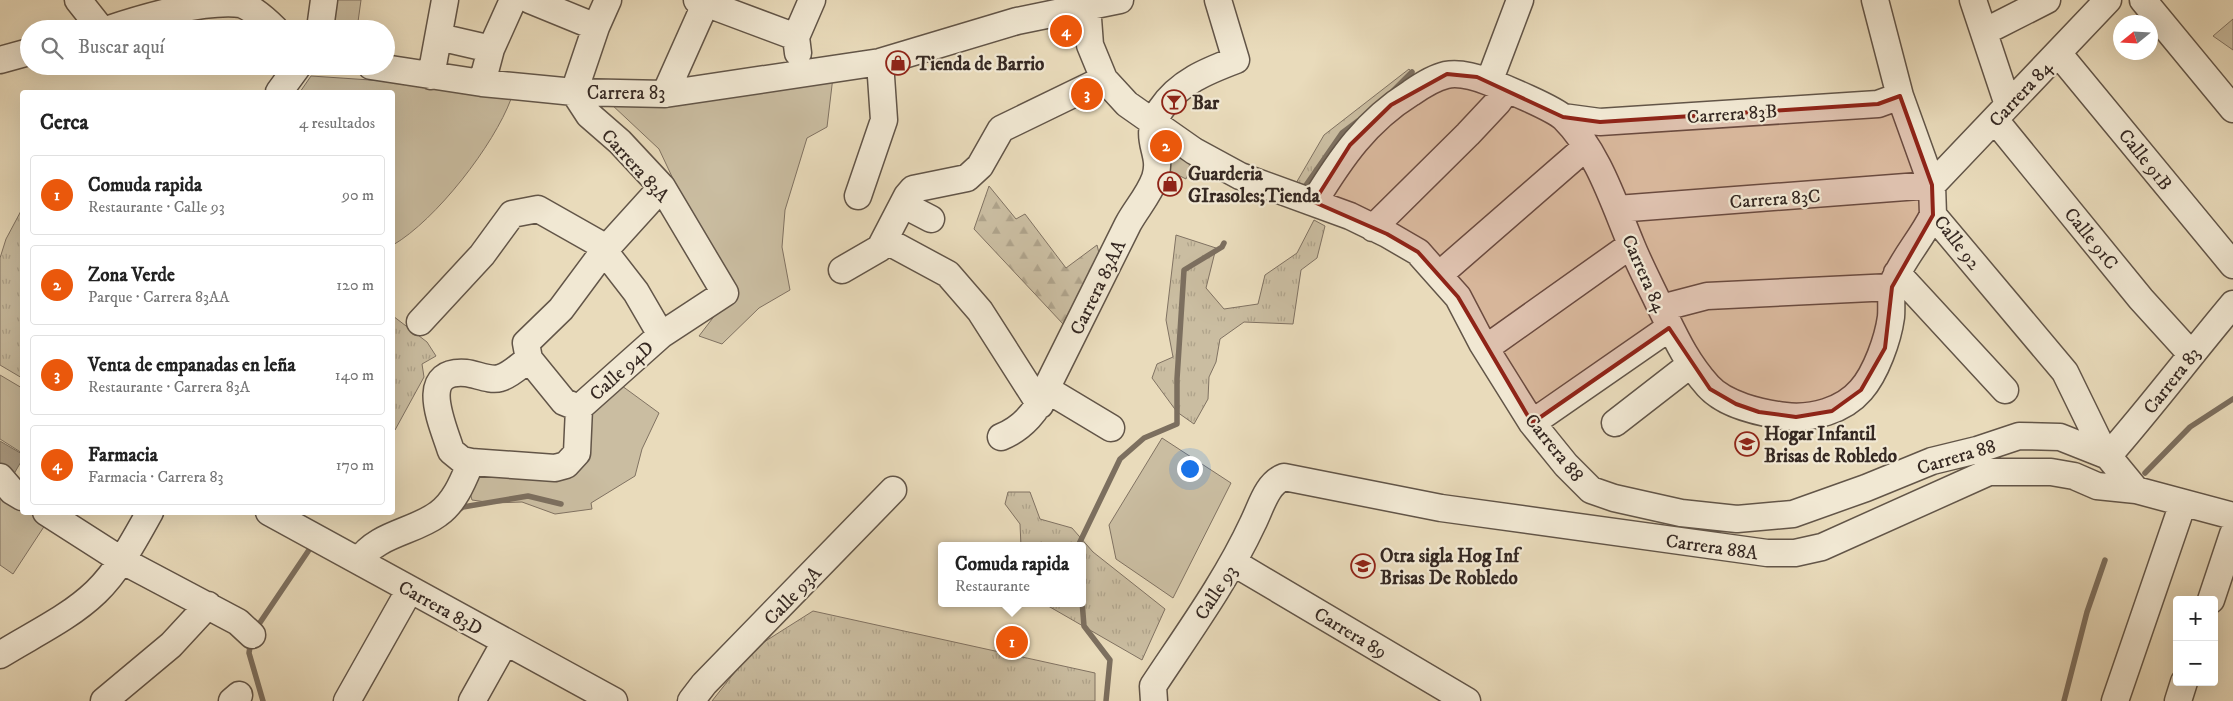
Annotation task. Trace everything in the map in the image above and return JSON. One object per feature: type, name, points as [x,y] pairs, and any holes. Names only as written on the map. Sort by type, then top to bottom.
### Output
[{"type":"street","points":[[78,0],[93,20]]},
{"type":"street","points":[[137,20],[199,0],[240,4],[261,15],[266,20]]},
{"type":"street","points":[[431,76],[445,0]]},
{"type":"street","points":[[482,83],[491,48],[513,0]]},
{"type":"street","points":[[530,0],[596,27]]},
{"type":"street","points":[[574,92],[596,27],[608,0]]},
{"type":"street","points":[[799,74],[796,37],[812,0]]},
{"type":"street","name":"Carrera 83","points":[[395,70],[482,83],[574,92],[665,94],[880,62],[1017,21],[1087,5],[1120,0]]},
{"type":"street","points":[[1154,121],[1161,108],[1182,86],[1201,74],[1236,60],[1218,0]]},
{"type":"street","points":[[1373,228],[1498,102],[1498,85],[1520,0]]},
{"type":"street","name":"Calle 92","points":[[1875,0],[1900,96],[1932,185],[1933,215],[2065,372],[2107,455]]},
{"type":"street","name":"Calle 91C","points":[[1973,0],[1984,32],[2001,113],[2140,299],[2191,354]]},
{"type":"street","points":[[1984,32],[2047,0]]},
{"type":"street","name":"Carrera 84","points":[[1932,185],[2108,0]]},
{"type":"street","points":[[2143,0],[2233,109]]},
{"type":"street","points":[[665,94],[703,1],[796,37]]},
{"type":"street","name":"Carrera 88","points":[[1087,5],[1090,45],[1104,79],[1121,99],[1194,151],[1240,176],[1350,216],[1418,252],[1458,297],[1486,348],[1532,423],[1566,466],[1591,490],[1614,498],[1681,513],[1737,519],[1793,514],[1866,488],[1932,461],[1977,450],[2019,436],[2060,437],[2107,455],[2136,490]]},
{"type":"street","points":[[439,37],[491,48]]},
{"type":"street","name":"Calle 91B","points":[[2058,52],[2233,265]]},
{"type":"street","points":[[858,196],[884,120],[880,62]]},
{"type":"street","name":"Carrera 84","points":[[1303,198],[1350,145],[1391,105],[1429,81],[1447,74],[1463,75],[1498,85],[1563,117],[1586,147],[1601,172],[1631,245],[1665,318],[1691,364],[1710,389],[1736,404],[1759,412],[1796,417],[1832,412],[1861,390],[1885,348],[1891,318],[1895,280]]},
{"type":"street","points":[[280,90],[291,75]]},
{"type":"street","points":[[842,270],[880,248],[904,205],[909,192],[917,187],[963,180],[972,176],[1001,130],[1104,79]]},
{"type":"street","name":"Carrera 83A","points":[[574,92],[589,115],[620,142],[662,187],[725,293]]},
{"type":"street","name":"Carrera 83B","points":[[1563,117],[1600,122],[1868,105],[1878,104],[1900,96]]},
{"type":"street","name":"Carrera 83AA","points":[[1001,437],[1012,433],[1043,397],[1131,218],[1154,179],[1157,168],[1151,132],[1154,121]]},
{"type":"street","points":[[1439,275],[1586,147]]},
{"type":"street","name":"Carrera 83C","points":[[1617,209],[1932,185]]},
{"type":"street","points":[[579,408],[564,402],[529,358],[526,343],[560,309],[604,251],[662,187]]},
{"type":"street","points":[[904,205],[931,219]]},
{"type":"street","points":[[420,322],[460,281],[512,214],[538,209],[598,243],[636,292],[661,335]]},
{"type":"street","points":[[1895,280],[1933,215]]},
{"type":"street","points":[[885,240],[948,274],[980,311],[1043,397],[1111,428]]},
{"type":"street","points":[[1486,348],[1631,245]]},
{"type":"street","points":[[1532,423],[1665,318],[1707,296],[1895,280],[2005,390]]},
{"type":"street","name":"Calle 94D","points":[[471,462],[555,468],[566,465],[578,453],[579,408],[661,335],[725,293]]},
{"type":"street","name":"Carrera 83","points":[[2107,455],[2156,402],[2191,354],[2233,304]]},
{"type":"street","points":[[359,560],[366,549],[439,514],[459,491],[471,462],[462,460],[451,451],[435,397],[439,383],[446,376],[459,372],[495,379],[501,378],[529,358]]},
{"type":"street","points":[[1615,423],[1691,364]]},
{"type":"street","name":"Carrera 88A","points":[[1276,480],[1284,477],[1441,508],[1767,553],[1795,553],[1822,547],[1989,472],[2051,472],[2074,476],[2097,486],[2136,490]]},
{"type":"street","points":[[0,477],[12,491],[20,496]]},
{"type":"street","name":"Calle 93","points":[[1154,701],[1153,686],[1234,563],[1276,480]]},
{"type":"street","name":"Calle 93A","points":[[691,701],[704,684],[893,490]]},
{"type":"street","points":[[2136,490],[2233,516]]},
{"type":"street","points":[[2115,701],[2183,503]]},
{"type":"street","points":[[51,515],[121,560],[238,622],[252,635]]},
{"type":"street","points":[[0,655],[80,605],[98,590],[121,560],[148,515]]},
{"type":"street","name":"Carrera 83D","points":[[275,515],[359,560],[409,591],[505,642],[601,698]]},
{"type":"street","points":[[2212,596],[2233,534]]},
{"type":"street","name":"Carrera 89","points":[[1234,563],[1467,701]]},
{"type":"street","points":[[347,701],[409,591]]},
{"type":"street","points":[[104,701],[171,645],[208,606]]},
{"type":"street","points":[[472,701],[505,642]]},
{"type":"street","points":[[2178,701],[2183,686]]},
{"type":"highlighted area","points":[[1447,74],[1477,77],[1563,117],[1600,122],[1878,104],[1900,96],[1932,185],[1933,215],[1892,287],[1885,348],[1861,390],[1832,411],[1796,417],[1759,412],[1736,404],[1710,389],[1669,328],[1532,423],[1458,297],[1418,252],[1387,234],[1314,202],[1350,145],[1391,105]]},
{"type":"green space","points":[[327,0],[361,0],[358,20],[324,20]]},
{"type":"green space","points":[[2233,19],[2233,50],[2213,36]]},
{"type":"green space","points":[[1409,69],[1418,80],[1309,197],[1292,190],[1324,135]]},
{"type":"green space","points":[[311,76],[430,84],[511,99],[491,138],[462,180],[427,218],[395,244],[395,90],[301,90]]},
{"type":"green space","points":[[833,77],[827,127],[807,138],[785,210],[782,247],[790,290],[759,308],[722,344],[699,336],[722,306],[706,249],[659,149],[611,104]]},
{"type":"green space","points":[[1155,130],[1190,163],[1186,179],[1166,169]]},
{"type":"green space","points":[[989,186],[1016,219],[1025,214],[1066,268],[1097,245],[1099,253],[1063,324],[974,229]]},
{"type":"green space","points":[[20,213],[20,377],[0,365],[0,258],[6,239]]},
{"type":"green space","points":[[1314,220],[1325,226],[1317,258],[1301,270],[1293,324],[1244,322],[1220,339],[1216,362],[1209,377],[1208,399],[1194,424],[1177,412],[1152,378],[1157,364],[1173,357],[1166,320],[1176,235],[1216,248],[1206,288],[1224,309],[1258,304],[1265,275],[1297,253]]},
{"type":"green space","points":[[395,318],[427,342],[436,356],[422,364],[424,377],[395,430]]},
{"type":"green space","points":[[0,375],[20,387],[20,452],[0,439]]},
{"type":"green space","points":[[618,383],[659,413],[642,449],[635,476],[591,503],[592,509],[555,514],[522,502],[493,503],[472,500],[468,485],[476,470],[552,472],[586,419]]},
{"type":"green space","points":[[1162,438],[1231,483],[1173,598],[1116,559],[1109,525]]},
{"type":"green space","points":[[0,491],[20,505],[20,515],[35,515],[47,522],[13,574],[0,565]]},
{"type":"green space","points":[[1008,492],[1030,492],[1040,519],[1072,528],[1084,542],[1021,542],[1020,524],[1005,504]]},
{"type":"green space","points":[[1086,544],[1093,552],[1165,609],[1142,660],[1050,607],[1086,607]]},
{"type":"green space","points":[[813,611],[1095,673],[1095,701],[712,701],[753,649]]},
{"type":"shaded area","points":[[0,441],[20,453],[20,463],[11,479],[0,473]]},
{"type":"waterway","points":[[1393,91],[1412,72]]},
{"type":"waterway","points":[[1302,191],[1342,133],[1358,121]]},
{"type":"waterway","points":[[1080,542],[1120,459],[1144,438],[1177,424],[1177,379],[1184,270],[1222,247],[1224,243]]},
{"type":"waterway","points":[[2145,473],[2190,427],[2233,399]]},
{"type":"waterway","points":[[457,511],[463,507],[528,496],[561,504]]},
{"type":"waterway","points":[[255,630],[313,544]]},
{"type":"waterway","points":[[2064,701],[2087,612],[2105,560]]},
{"type":"waterway","points":[[1082,607],[1084,626],[1110,660],[1106,701]]},
{"type":"waterway","points":[[251,640],[249,653],[263,701]]},
{"type":"place","name":"Farmacia","points":[[1066,31]]},
{"type":"place","name":"Tienda de Barrio","points":[[898,63]]},
{"type":"place","name":"Venta de empanadas en leña","points":[[1087,94]]},
{"type":"place","name":"Bar","points":[[1174,102]]},
{"type":"place","name":"Zona Verde","points":[[1166,146]]},
{"type":"place","name":"Guarderia GIrasoles;Tienda","points":[[1170,184]]},
{"type":"place","name":"Hogar Infantil Brisas de Robledo","points":[[1747,444]]},
{"type":"place","name":"Otra sigla Hog Inf Brisas De Robledo","points":[[1363,566]]},
{"type":"place","name":"Comuda rapida","points":[[1012,642]]}]
